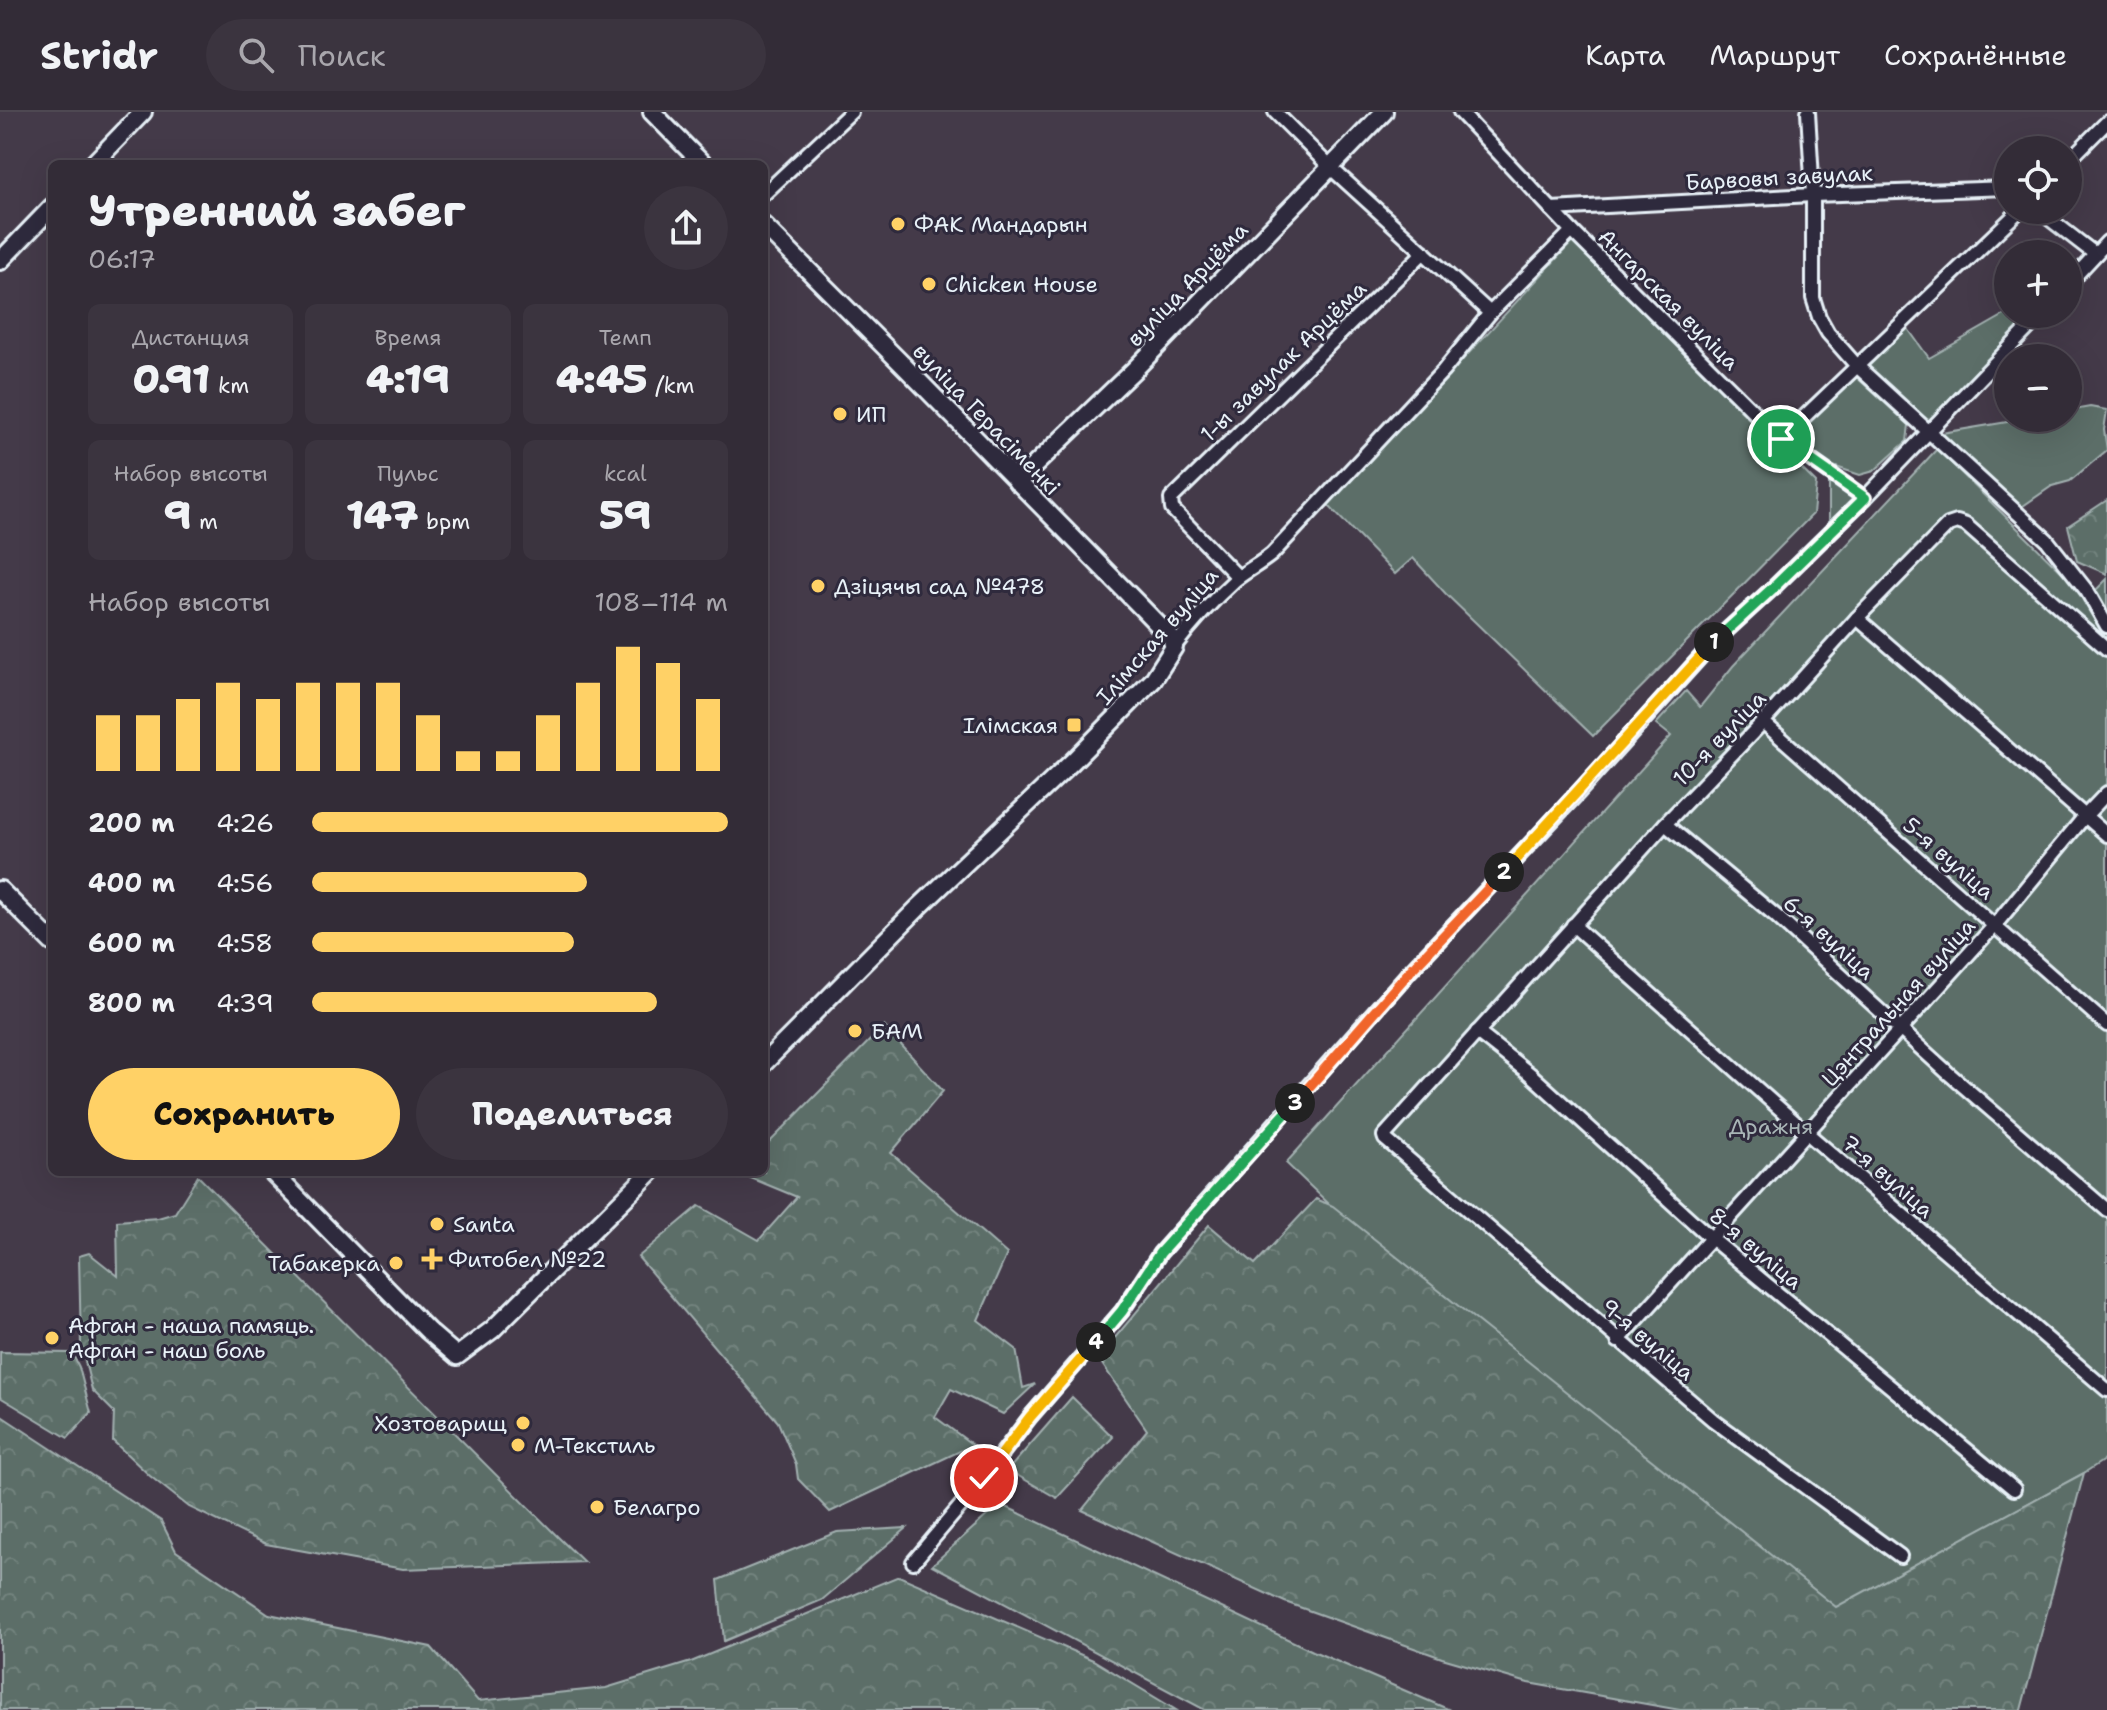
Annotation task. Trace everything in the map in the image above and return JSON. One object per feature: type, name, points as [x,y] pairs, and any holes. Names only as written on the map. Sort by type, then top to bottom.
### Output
[{"type":"street","points":[[97,160],[143,112]]},
{"type":"street","points":[[652,112],[699,160]]},
{"type":"street","points":[[768,190],[851,112]]},
{"type":"street","points":[[1275,112],[1331,168],[1490,313]]},
{"type":"street","name":"вуліца Арцёма","points":[[1017,482],[1131,372],[1384,112]]},
{"type":"street","name":"Ангарская вуліца","points":[[1460,112],[1572,231],[1781,439],[1865,498]]},
{"type":"street","points":[[1808,112],[1813,195],[1813,298],[1828,333],[1857,366],[2047,540],[2087,591],[2107,626]]},
{"type":"street","points":[[2082,147],[2107,122]]},
{"type":"street","name":"Барвовы завулак","points":[[1551,209],[1994,189]]},
{"type":"street","points":[[0,261],[48,211]]},
{"type":"street","points":[[1781,439],[2005,224]]},
{"type":"street","points":[[2056,224],[2095,254]]},
{"type":"street","name":"вуліца Герасіменкі","points":[[768,230],[1171,638],[1174,647]]},
{"type":"street","name":"Ілімская вуліца","points":[[768,1059],[1153,680],[1188,627],[1238,577],[1272,554],[1443,371],[1490,313],[1572,231]]},
{"type":"street","points":[[2082,268],[2107,242]]},
{"type":"street","name":"1-ы завулак Арцёма","points":[[1238,577],[1172,509],[1171,499],[1424,252]]},
{"type":"street","points":[[913,1562],[975,1489],[1030,1417],[1122,1311],[1160,1253],[1411,970],[1579,792],[1714,642],[1865,498],[2028,328]]},
{"type":"street","name":"10-я вуліца","points":[[1384,1136],[1665,824],[1948,525],[1957,522],[1966,525],[2107,649]]},
{"type":"street","points":[[1857,618],[2107,835]]},
{"type":"street","name":"5-я вуліца","points":[[1763,722],[2107,1025]]},
{"type":"street","name":"Цэнтральная вуліца","points":[[1618,1341],[1995,925],[2107,793]]},
{"type":"street","name":"6-я вуліца","points":[[1665,824],[1776,916],[2107,1210]]},
{"type":"street","points":[[0,890],[48,938]]},
{"type":"street","name":"7-я вуліца","points":[[1573,925],[1807,1133],[2107,1390]]},
{"type":"street","name":"8-я вуліца","points":[[1477,1032],[1530,1074],[1712,1239],[2014,1489]]},
{"type":"street","name":"9-я вуліца","points":[[1384,1136],[1713,1420],[1900,1556]]},
{"type":"street","points":[[276,1176],[428,1331],[457,1356],[492,1330],[647,1176]]},
{"type":"green space","points":[[1572,242],[1816,483],[1813,514],[1593,736],[1413,558],[1395,574],[1328,505]]},
{"type":"green space","points":[[1994,321],[1994,328],[2018,328],[2002,344],[1994,344],[1994,352],[1926,423],[1863,368],[1906,326],[1929,358]]},
{"type":"green space","points":[[1853,374],[1909,425],[1907,441],[1874,471],[1860,475],[1830,465],[1791,437]]},
{"type":"green space","points":[[2082,408],[2107,410],[2104,430],[2107,450],[2070,481],[2052,486],[2020,508],[1942,433],[1994,424],[1994,432],[2082,432]]},
{"type":"green space","name":"Дражня","points":[[1937,449],[2079,589],[2096,590],[2107,579],[2107,1458],[1836,1608],[1329,1204],[1286,1163],[1671,736],[1656,724],[1686,691],[1700,707],[1733,666]]},
{"type":"green space","points":[[1829,481],[1853,500],[1829,526]]},
{"type":"green space","points":[[2107,500],[2107,574],[2077,561],[2068,526]]},
{"type":"green space","points":[[884,1026],[943,1091],[891,1153],[1007,1254],[978,1320],[1016,1349],[1023,1388],[1035,1384],[1003,1414],[951,1389],[935,1417],[973,1445],[830,1512],[798,1479],[796,1464],[778,1422],[638,1257],[699,1206],[759,1240],[797,1197],[746,1176],[768,1176],[768,1144]]},
{"type":"green space","points":[[198,1176],[584,1562],[403,1569],[266,1544],[189,1507],[113,1441],[114,1412],[92,1390],[81,1345],[79,1256],[89,1253],[118,1276],[117,1221],[158,1218],[175,1213]]},
{"type":"green space","points":[[1316,1199],[1333,1206],[1836,1607],[2084,1473],[2021,1710],[1680,1710],[1528,1683],[1442,1658],[1285,1602],[1082,1510],[1147,1430],[1098,1358],[1209,1225],[1255,1264]]},
{"type":"green space","points":[[0,1352],[72,1353],[79,1367],[91,1413],[68,1438],[0,1397]]},
{"type":"green space","points":[[1072,1397],[1113,1437],[1057,1498],[1008,1470]]},
{"type":"green space","points":[[0,1415],[161,1521],[176,1551],[269,1614],[431,1647],[478,1701],[606,1688],[691,1662],[899,1576],[1093,1660],[1176,1710],[0,1710]]},
{"type":"green space","points":[[1000,1504],[1313,1651],[1450,1710],[1205,1710],[932,1565]]},
{"type":"green space","points":[[907,1528],[822,1600],[724,1641],[718,1580],[837,1532]]},
{"type":"place","name":"ФАК Мандарын","points":[[898,224]]},
{"type":"place","name":"Chicken House","points":[[929,284]]},
{"type":"place","name":"ИП","points":[[840,414]]},
{"type":"place","name":"Дзіцячы сад №478","points":[[818,586]]},
{"type":"place","name":"Ілімская","points":[[1074,725]]},
{"type":"place","name":"БАМ","points":[[855,1031]]},
{"type":"place","name":"Santa","points":[[437,1224]]},
{"type":"place","name":"Фитобел №22","points":[[432,1259]]},
{"type":"place","name":"Табакерка","points":[[396,1263]]},
{"type":"place","name":"Афган - наша памяць. Афган - наш боль","points":[[52,1338]]},
{"type":"place","name":"Хозтоварищ","points":[[523,1423]]},
{"type":"place","name":"М-Текстиль","points":[[518,1445]]},
{"type":"place","name":"Белагро","points":[[597,1507]]},
{"type":"route","points":[[984,1478],[1030,1417],[1122,1311],[1160,1253],[1411,970],[1579,792],[1714,642],[1865,498],[1781,439]]}]
